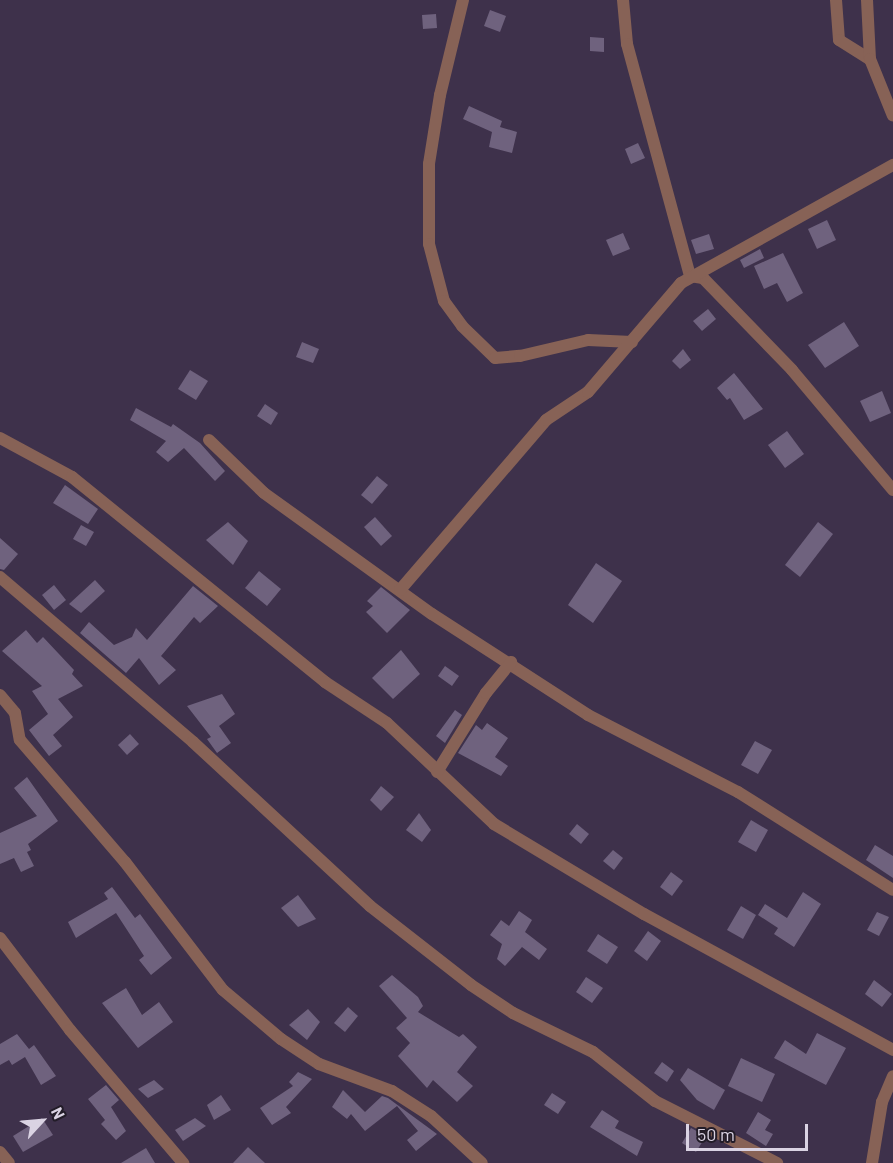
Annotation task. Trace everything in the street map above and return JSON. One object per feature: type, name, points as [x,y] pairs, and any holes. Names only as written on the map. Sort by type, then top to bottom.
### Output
[{"type":"street","points":[[463,0],[440,95],[429,164],[429,244],[444,301],[462,326],[495,358],[520,356],[588,340],[632,342]]},
{"type":"street","points":[[623,0],[627,44],[690,276]]},
{"type":"street","points":[[836,0],[838,40],[870,59]]},
{"type":"street","points":[[867,0],[870,59],[893,116]]},
{"type":"street","points":[[399,590],[546,420],[588,392],[690,276],[893,165]]},
{"type":"street","points":[[690,276],[702,278],[792,370],[893,490]]},
{"type":"street","points":[[0,438],[72,477],[325,682],[387,723],[438,772],[510,834],[644,914],[893,1050]]},
{"type":"street","points":[[209,440],[264,493],[399,590],[588,715],[738,792],[893,890]]},
{"type":"street","points":[[0,577],[193,741],[370,906],[471,985],[513,1013],[579,1043],[655,1101],[777,1163]]},
{"type":"street","points":[[438,772],[486,693],[511,662]]},
{"type":"street","points":[[0,695],[15,712],[20,740],[124,862],[223,990],[281,1039],[319,1064],[392,1091],[431,1116],[482,1163]]},
{"type":"street","points":[[0,938],[70,1030],[183,1163]]},
{"type":"street","points":[[872,1163],[882,1102],[893,1077]]},
{"type":"street","points":[[0,1152],[9,1163]]},
{"type":"building","points":[[490,10],[506,16],[500,32],[484,26]]},
{"type":"building","points":[[436,14],[437,28],[423,29],[422,15]]},
{"type":"building","points":[[590,37],[604,38],[604,52],[590,51]]},
{"type":"building","points":[[469,106],[502,121],[500,127],[517,132],[512,153],[489,147],[492,132],[463,119]]},
{"type":"building","points":[[638,143],[645,158],[631,164],[625,149]]},
{"type":"building","points":[[827,220],[836,240],[817,249],[808,229]]},
{"type":"building","points":[[623,233],[630,249],[613,256],[606,240]]},
{"type":"building","points":[[709,234],[714,249],[696,254],[691,240]]},
{"type":"building","points":[[760,249],[764,258],[744,268],[740,260]]},
{"type":"building","points":[[783,253],[803,293],[787,302],[777,283],[764,289],[754,266]]},
{"type":"building","points":[[708,309],[716,319],[702,331],[693,321]]},
{"type":"building","points":[[844,322],[859,346],[825,368],[808,345]]},
{"type":"building","points":[[302,342],[319,349],[313,363],[296,357]]},
{"type":"building","points":[[683,349],[691,360],[680,369],[672,361]]},
{"type":"building","points":[[190,370],[208,381],[196,400],[178,389]]},
{"type":"building","points":[[734,373],[763,409],[744,420],[730,398],[727,400],[717,388]]},
{"type":"building","points":[[882,391],[891,413],[870,422],[860,401]]},
{"type":"building","points":[[265,404],[278,413],[271,425],[257,416]]},
{"type":"building","points":[[136,408],[171,427],[173,424],[200,443],[225,471],[215,481],[184,448],[168,462],[156,452],[166,441],[130,420]]},
{"type":"building","points":[[787,431],[804,454],[785,468],[768,445]]},
{"type":"building","points":[[377,476],[388,485],[372,504],[361,495]]},
{"type":"building","points":[[65,485],[98,509],[88,524],[53,503]]},
{"type":"building","points":[[375,517],[392,536],[381,546],[364,527]]},
{"type":"building","points":[[228,522],[248,541],[233,565],[206,540]]},
{"type":"building","points":[[818,522],[833,534],[800,577],[785,565]]},
{"type":"building","points":[[81,525],[94,532],[86,546],[73,539]]},
{"type":"building","points":[[0,538],[18,554],[4,570],[0,569]]},
{"type":"building","points":[[596,563],[622,581],[593,623],[568,605]]},
{"type":"building","points":[[259,571],[281,589],[267,606],[245,588]]},
{"type":"building","points":[[95,580],[105,591],[81,613],[69,604]]},
{"type":"building","points":[[54,585],[66,600],[54,610],[42,595]]},
{"type":"building","points":[[193,586],[218,606],[200,623],[194,617],[161,656],[176,670],[159,685],[139,658],[126,673],[80,633],[89,622],[114,645],[132,637],[136,628],[147,640]]},
{"type":"building","points":[[381,587],[410,610],[387,633],[366,612],[373,606],[367,601]]},
{"type":"building","points":[[26,630],[37,643],[43,637],[74,670],[72,674],[83,686],[58,699],[73,717],[53,735],[62,746],[49,756],[29,730],[48,714],[32,691],[42,686],[2,651]]},
{"type":"building","points":[[401,650],[420,674],[393,699],[372,678]]},
{"type":"building","points":[[445,666],[459,676],[452,686],[438,676]]},
{"type":"building","points":[[222,694],[235,714],[219,726],[231,743],[217,753],[207,739],[211,737],[187,706]]},
{"type":"building","points":[[455,710],[462,715],[445,743],[436,736]]},
{"type":"building","points":[[487,723],[508,738],[495,757],[508,766],[501,776],[458,753],[476,725],[482,730]]},
{"type":"building","points":[[130,734],[139,744],[127,755],[118,745]]},
{"type":"building","points":[[755,741],[772,750],[758,774],[741,765]]},
{"type":"building","points":[[27,777],[58,821],[28,844],[31,850],[27,852],[34,866],[21,872],[14,858],[0,864],[0,833],[37,816],[14,788]]},
{"type":"building","points":[[381,786],[394,797],[381,811],[370,800]]},
{"type":"building","points":[[419,813],[431,830],[422,842],[406,830]]},
{"type":"building","points":[[751,820],[768,830],[756,852],[738,842]]},
{"type":"building","points":[[577,824],[589,834],[581,844],[569,834]]},
{"type":"building","points":[[875,845],[893,856],[893,878],[866,860]]},
{"type":"building","points":[[613,850],[623,858],[614,870],[603,861]]},
{"type":"building","points":[[671,872],[683,881],[672,896],[660,887]]},
{"type":"building","points":[[112,887],[135,918],[140,914],[172,958],[151,975],[139,960],[144,956],[116,913],[76,938],[68,922],[108,899],[104,893]]},
{"type":"building","points":[[803,892],[821,904],[794,947],[774,934],[778,928],[758,915],[765,904],[787,918]]},
{"type":"building","points":[[298,895],[316,919],[298,927],[281,908]]},
{"type":"building","points":[[741,906],[756,915],[743,939],[727,930]]},
{"type":"building","points":[[519,911],[532,920],[525,932],[547,949],[539,960],[522,947],[505,966],[497,959],[502,944],[490,935],[501,920],[509,926]]},
{"type":"building","points":[[877,912],[889,917],[879,936],[867,930]]},
{"type":"building","points":[[648,931],[661,941],[647,961],[634,951]]},
{"type":"building","points":[[598,934],[618,947],[607,964],[587,951]]},
{"type":"building","points":[[392,975],[418,997],[423,1006],[418,1012],[459,1037],[463,1034],[477,1047],[457,1072],[473,1086],[457,1102],[433,1080],[427,1088],[398,1056],[410,1043],[396,1028],[407,1018],[379,986]]},
{"type":"building","points":[[586,977],[603,988],[592,1003],[576,992]]},
{"type":"building","points":[[874,980],[892,994],[882,1007],[865,994]]},
{"type":"building","points":[[126,988],[142,1015],[159,1002],[173,1022],[138,1048],[102,1003]]},
{"type":"building","points":[[348,1007],[358,1016],[345,1032],[334,1023]]},
{"type":"building","points":[[308,1009],[320,1022],[307,1040],[289,1025]]},
{"type":"building","points":[[817,1033],[846,1048],[826,1085],[774,1058],[785,1040],[806,1054]]},
{"type":"building","points":[[17,1034],[29,1049],[34,1045],[56,1076],[41,1085],[25,1057],[12,1065],[9,1060],[0,1065],[0,1044]]},
{"type":"building","points":[[741,1058],[775,1074],[762,1102],[728,1086]]},
{"type":"building","points":[[662,1062],[674,1071],[667,1082],[654,1073]]},
{"type":"building","points":[[688,1068],[725,1090],[714,1110],[697,1100],[680,1080]]},
{"type":"building","points":[[298,1072],[312,1079],[286,1107],[291,1113],[272,1125],[260,1108],[293,1086],[289,1082]]},
{"type":"building","points":[[154,1080],[164,1089],[148,1098],[138,1089]]},
{"type":"building","points":[[106,1085],[119,1100],[111,1107],[126,1131],[116,1140],[101,1124],[105,1120],[88,1099]]},
{"type":"building","points":[[343,1090],[365,1112],[382,1096],[388,1098],[437,1134],[416,1151],[407,1140],[418,1131],[397,1106],[365,1131],[351,1114],[347,1119],[332,1107]]},
{"type":"building","points":[[552,1093],[566,1102],[558,1114],[544,1105]]},
{"type":"building","points":[[221,1095],[231,1110],[214,1120],[207,1105]]},
{"type":"building","points":[[602,1110],[619,1121],[615,1128],[643,1142],[637,1156],[590,1127]]},
{"type":"building","points":[[758,1112],[771,1120],[765,1130],[773,1134],[766,1146],[746,1133]]},
{"type":"building","points":[[42,1118],[53,1135],[23,1152],[13,1136]]},
{"type":"building","points":[[195,1118],[206,1126],[183,1141],[175,1130]]},
{"type":"building","points":[[691,1128],[706,1136],[696,1152],[682,1143]]},
{"type":"building","points":[[248,1147],[265,1163],[233,1163]]},
{"type":"building","points":[[146,1148],[155,1163],[121,1163]]}]
